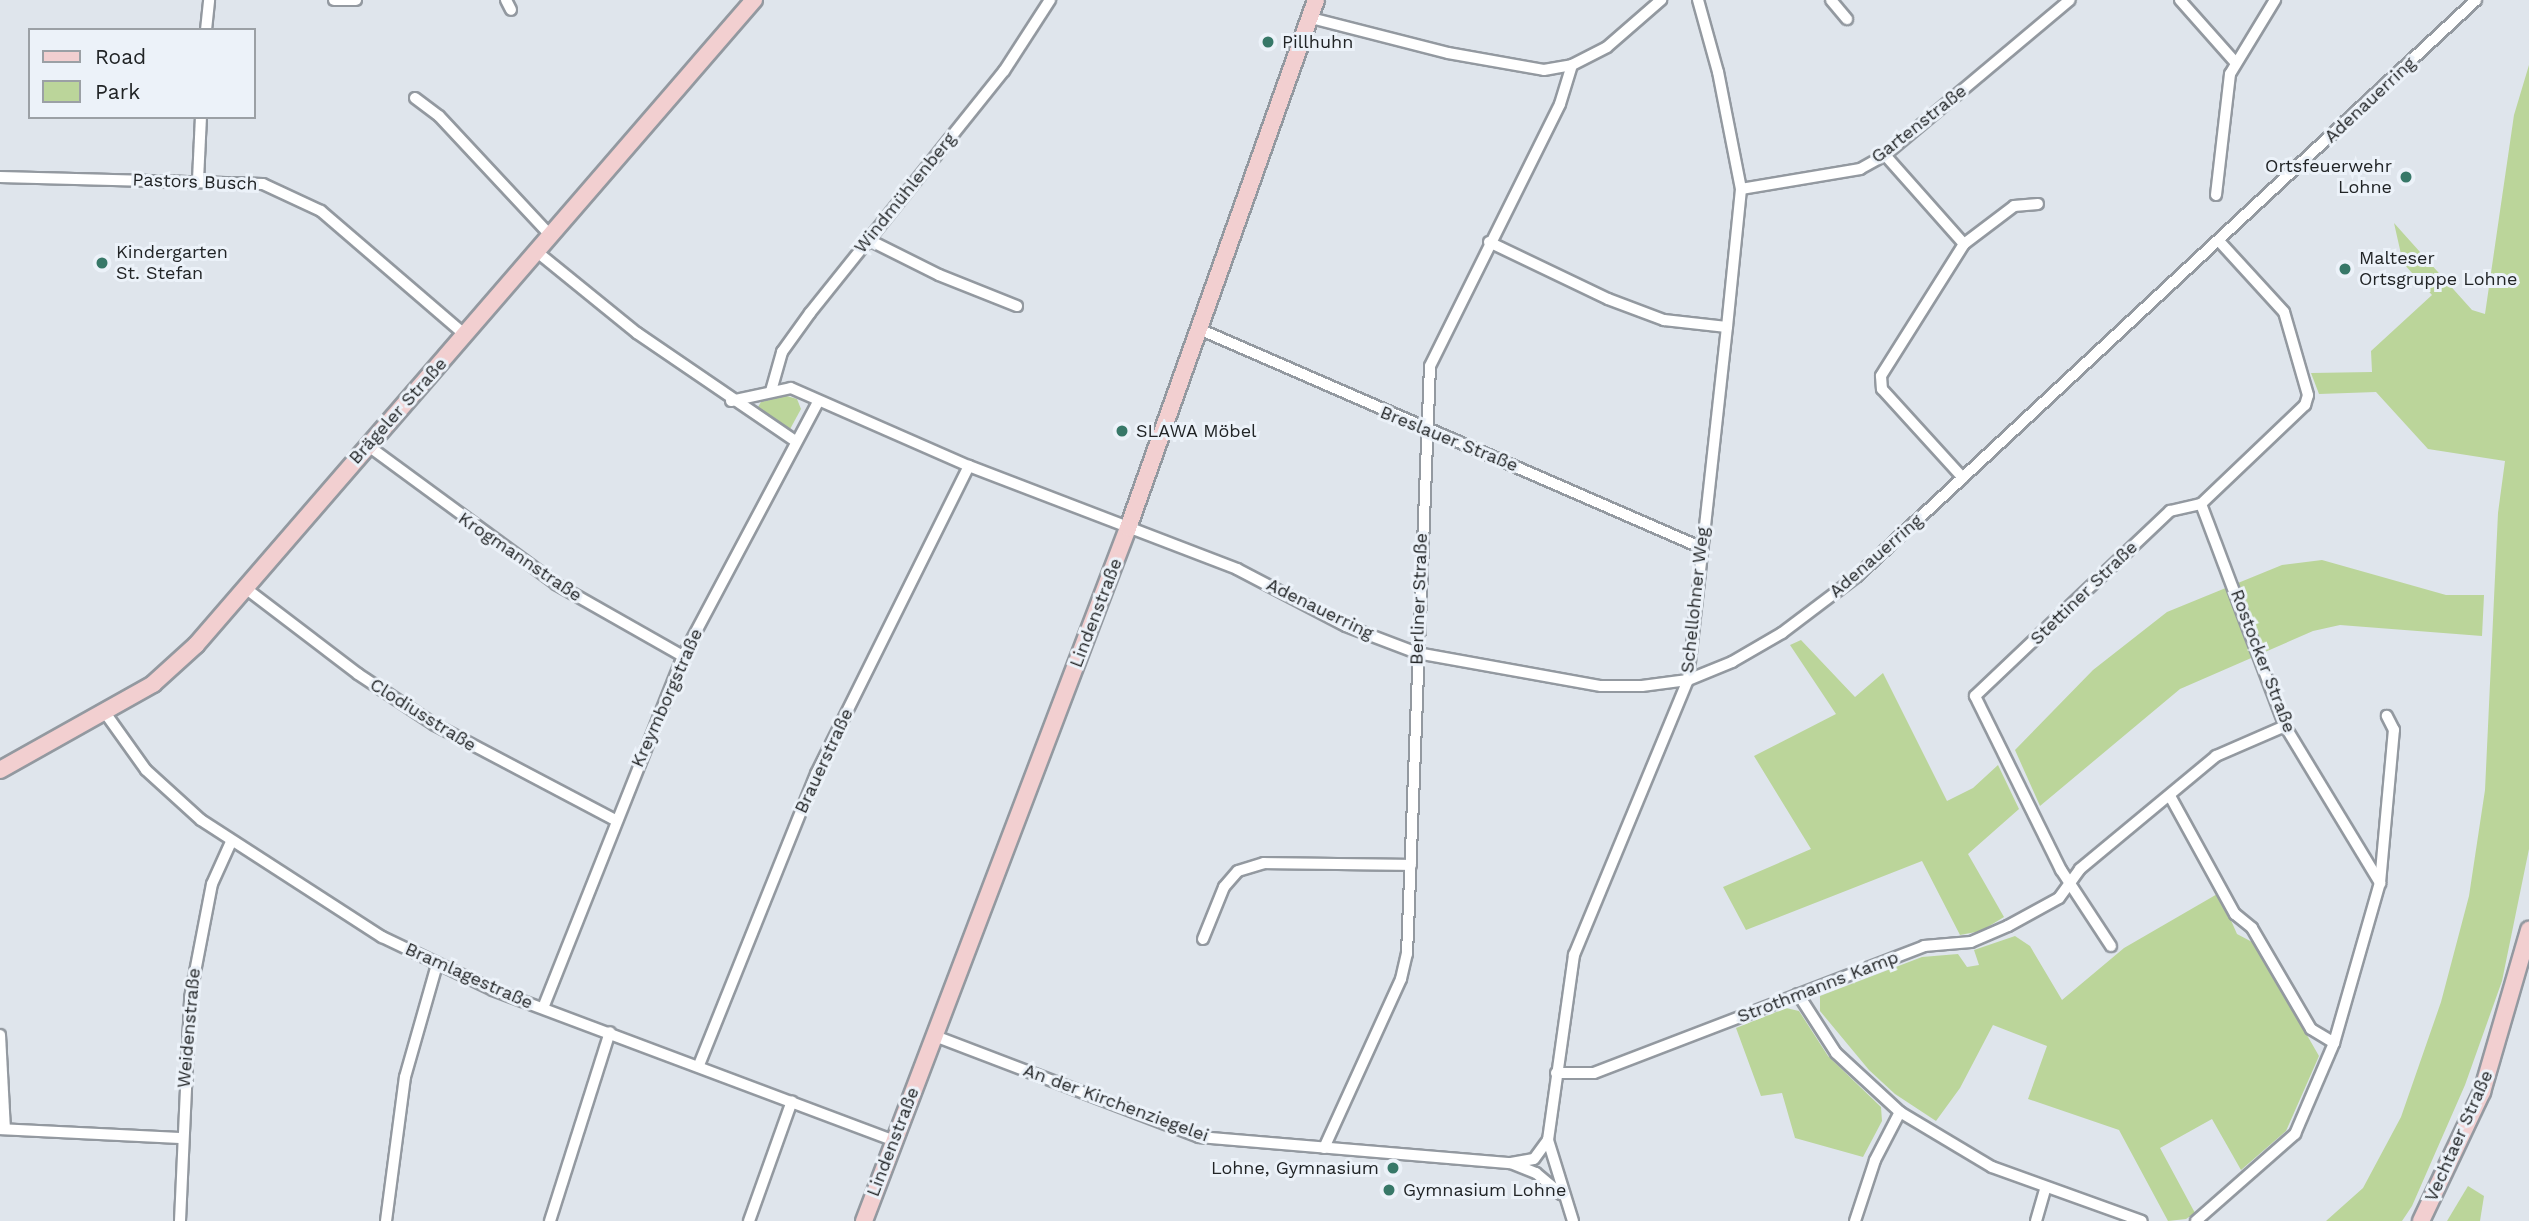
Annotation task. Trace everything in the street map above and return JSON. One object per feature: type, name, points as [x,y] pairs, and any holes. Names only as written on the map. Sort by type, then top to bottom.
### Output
[{"type":"street","points":[[206,28],[209,0]]},
{"type":"street","points":[[334,0],[356,0]]},
{"type":"street","name":"Brägeler Straße","points":[[0,770],[106,714],[153,684],[179,660],[754,0]]},
{"type":"street","name":"Windmühlenberg","points":[[771,391],[782,352],[867,239],[1003,71],[1050,0]]},
{"type":"street","name":"Lindenstraße","points":[[864,1221],[892,1140],[935,1036],[1128,527],[1316,0]]},
{"type":"street","points":[[1311,18],[1544,70],[1572,65],[1608,47],[1661,0]]},
{"type":"street","name":"Schellohner Weg","points":[[1573,1221],[1548,1140],[1574,955],[1688,680],[1700,547],[1727,327],[1741,189],[1718,72],[1698,0]]},
{"type":"street","points":[[1831,0],[1847,19]]},
{"type":"street","name":"Gartenstraße","points":[[1741,189],[1847,172],[1885,155],[2070,0]]},
{"type":"street","points":[[2180,0],[2236,63]]},
{"type":"street","points":[[2216,195],[2230,74],[2275,0]]},
{"type":"street","name":"Adenauerring","points":[[771,391],[790,388],[969,466],[1237,569],[1346,626],[1417,653],[1601,686],[1642,687],[1688,680],[1732,662],[1782,634],[1856,577],[2476,0]]},
{"type":"street","name":"Berliner Straße","points":[[1324,1148],[1401,979],[1411,865],[1430,366],[1489,242],[1560,104],[1572,65]]},
{"type":"street","points":[[415,98],[439,116],[551,235]]},
{"type":"street","points":[[198,180],[201,119]]},
{"type":"street","points":[[1885,155],[1964,244]]},
{"type":"street","name":"Pastors Busch","points":[[0,177],[198,180],[263,184],[321,211],[464,335]]},
{"type":"street","points":[[1963,478],[1882,389],[1881,376],[1964,244],[2014,206],[2038,204]]},
{"type":"street","points":[[867,239],[939,275],[1017,306]]},
{"type":"street","name":"Stettiner Straße","points":[[2071,884],[1975,696],[2170,511],[2201,505],[2296,414],[2308,395],[2284,312],[2219,241]]},
{"type":"street","points":[[1489,242],[1608,299],[1664,320],[1727,327]]},
{"type":"street","points":[[536,251],[731,401],[794,440]]},
{"type":"street","name":"Breslauer Straße","points":[[1199,330],[1381,412],[1426,426],[1700,547]]},
{"type":"street","points":[[731,401],[771,391]]},
{"type":"street","name":"Kreymborgstraße","points":[[543,1008],[615,820],[683,656],[794,440],[818,401]]},
{"type":"street","name":"Krogmannstraße","points":[[367,445],[556,584],[683,656]]},
{"type":"street","name":"Brauerstraße","points":[[699,1065],[816,774],[969,466]]},
{"type":"street","name":"Rostocker Straße","points":[[2201,505],[2285,726],[2380,883]]},
{"type":"street","name":"Clodiusstraße","points":[[244,587],[358,674],[435,725],[615,820]]},
{"type":"street","name":"Bramlagestraße","points":[[106,714],[146,770],[231,842],[316,898],[436,965],[892,1140]]},
{"type":"street","points":[[2196,1221],[2241,1186],[2295,1134],[2334,1044],[2380,883],[2394,730],[2387,716]]},
{"type":"street","name":"Strothmanns Kamp","points":[[1556,1073],[1594,1073],[1924,946],[1971,942],[2037,911],[2071,884],[2080,869],[2231,747],[2285,726]]},
{"type":"street","points":[[2170,796],[2235,914],[2252,928],[2311,1029],[2334,1044]]},
{"type":"street","name":"Weidenstraße","points":[[180,1221],[180,1138],[197,945],[212,884],[231,842]]},
{"type":"street","points":[[1203,939],[1224,887],[1238,872],[1264,863],[1411,865]]},
{"type":"street","points":[[2071,884],[2111,946]]},
{"type":"street","name":"Vechtaer Straße","points":[[2421,1221],[2483,1092],[2529,930]]},
{"type":"street","points":[[386,1221],[402,1090],[436,965]]},
{"type":"street","points":[[1798,994],[1836,1053],[1900,1112],[1992,1167],[2045,1189],[2142,1221]]},
{"type":"street","points":[[550,1221],[610,1032]]},
{"type":"street","points":[[0,1035],[2,1129],[180,1138]]},
{"type":"street","name":"An der Kirchenziegelei","points":[[935,1036],[1199,1137],[1511,1163],[1534,1159],[1548,1140]]},
{"type":"street","points":[[749,1221],[792,1101]]},
{"type":"street","points":[[1855,1221],[1875,1160],[1900,1112]]},
{"type":"street","name":"An der Kirchenziegelei","points":[[1511,1163],[1550,1182],[1564,1197]]},
{"type":"street","points":[[2036,1221],[2045,1189]]},
{"type":"green space","points":[[2529,65],[2529,849],[2502,981],[2465,1085],[2412,1206],[2402,1221],[2326,1221],[2363,1188],[2401,1117],[2441,1002],[2469,896],[2485,790],[2498,513],[2505,461],[2428,449],[2376,392],[2319,394],[2311,373],[2372,372],[2371,351],[2432,295],[2403,263],[2394,223],[2472,310],[2485,314],[2514,115]]},
{"type":"green space","points":[[787,396],[797,399],[801,409],[789,431],[758,407],[761,402]]},
{"type":"green space","points":[[2322,560],[2446,595],[2484,595],[2482,636],[2340,625],[2313,631],[2180,689],[2040,806],[2015,750],[2093,670],[2167,612],[2282,565]]},
{"type":"green space","points":[[1801,640],[1855,697],[1883,673],[1947,801],[1973,788],[1998,765],[2019,809],[1968,854],[2004,917],[1981,931],[1960,935],[1922,861],[1746,930],[1723,887],[1811,849],[1754,756],[1836,714],[1790,645]]},
{"type":"green space","points":[[2219,893],[2237,934],[2254,943],[2319,1056],[2286,1131],[2241,1170],[2212,1119],[2160,1148],[2195,1213],[2186,1219],[2168,1221],[2119,1130],[2028,1099],[2047,1046],[1993,1025],[1960,1088],[1936,1121],[1895,1094],[1869,1070],[1820,1011],[1820,996],[1922,957],[1958,954],[1967,967],[1979,965],[1974,950],[2015,936],[2030,946],[2062,1000],[2124,948]]},
{"type":"green space","points":[[1786,1008],[1799,1011],[1828,1056],[1881,1107],[1882,1121],[1863,1157],[1795,1138],[1782,1093],[1761,1096],[1736,1028]]},
{"type":"green space","points":[[2468,1186],[2484,1196],[2480,1221],[2447,1221]]},
{"type":"place","name":"Pillhuhn","points":[[1268,42]]},
{"type":"place","name":"Ortsfeuerwehr Lohne","points":[[2406,177]]},
{"type":"place","name":"Kindergarten St. Stefan","points":[[102,263]]},
{"type":"place","name":"Malteser Ortsgruppe Lohne","points":[[2345,269]]},
{"type":"place","name":"SLAWA Möbel","points":[[1122,431]]},
{"type":"place","name":"Lohne, Gymnasium","points":[[1393,1168]]},
{"type":"place","name":"Gymnasium Lohne","points":[[1389,1190]]}]
